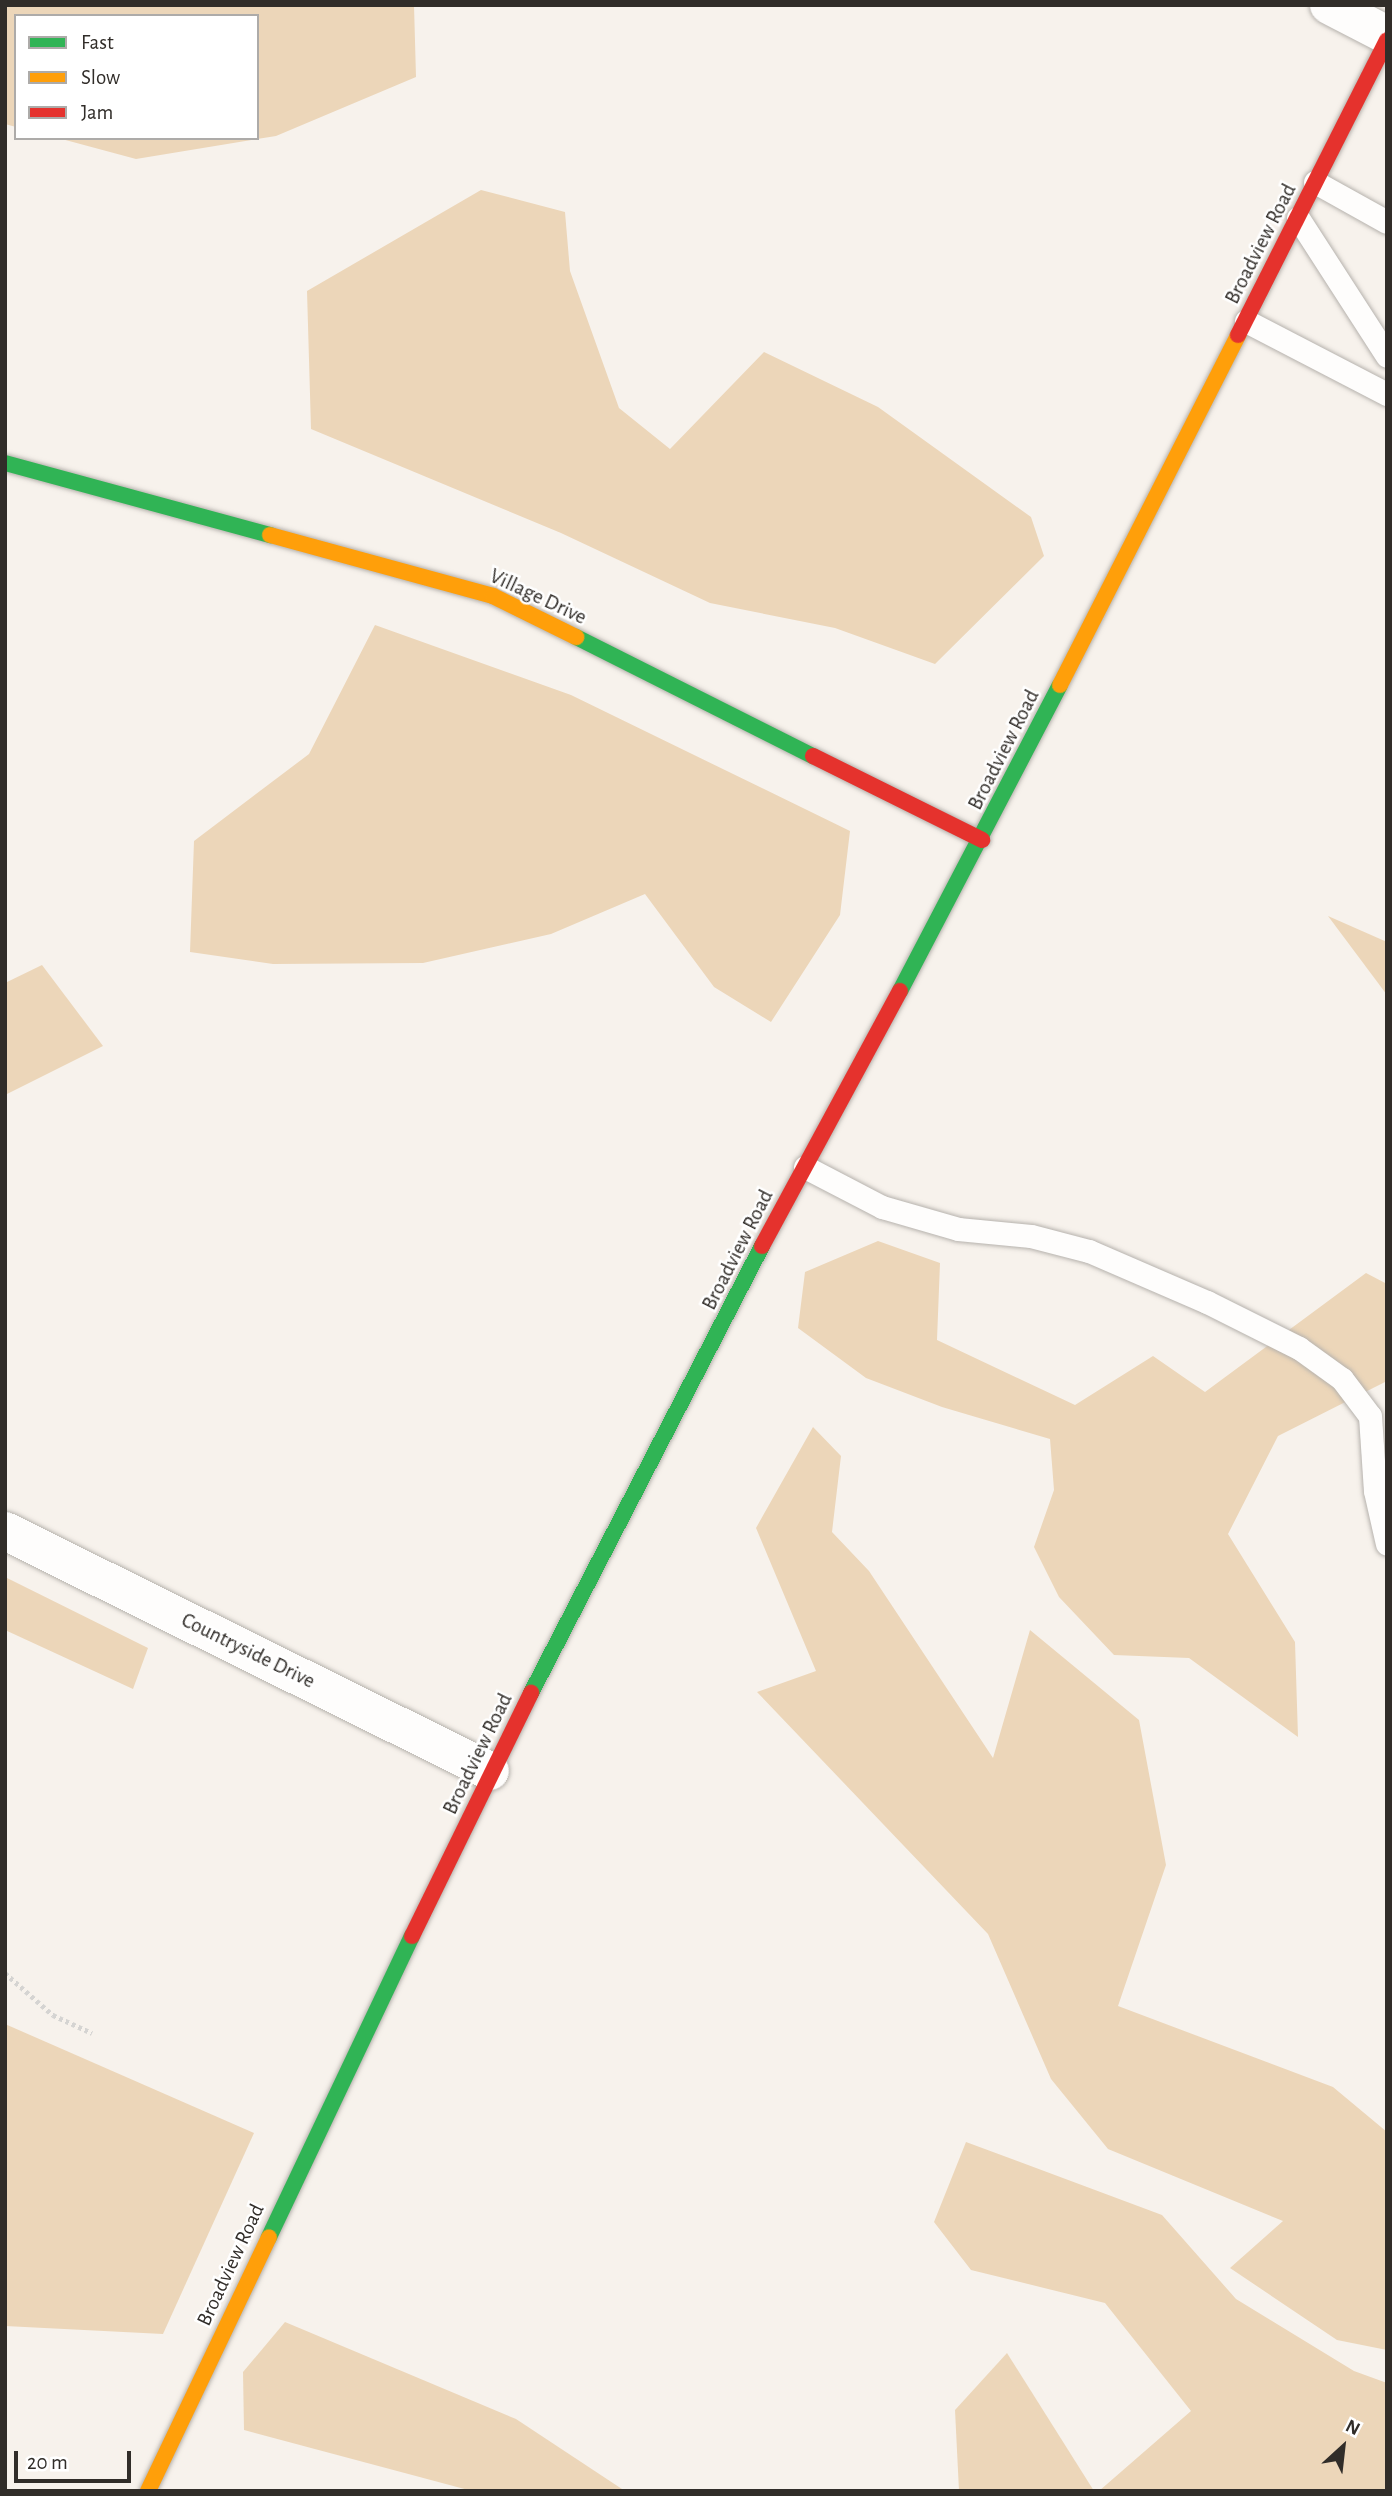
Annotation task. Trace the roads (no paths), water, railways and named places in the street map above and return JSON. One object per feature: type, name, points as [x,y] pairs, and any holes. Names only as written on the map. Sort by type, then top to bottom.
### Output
[{"type":"main road","name":"Broadview Road","points":[[148,2491],[490,1771],[804,1167],[982,840],[1387,37]]},
{"type":"main road","name":"Village Drive","points":[[5,463],[493,596],[982,840]]},
{"type":"street","points":[[1329,5],[1387,37]]},
{"type":"street","name":"Countryside Drive","points":[[5,1531],[490,1771]]},
{"type":"lane","points":[[1315,182],[1387,222]]},
{"type":"lane","points":[[1298,218],[1387,356]]},
{"type":"lane","points":[[1246,321],[1387,394]]},
{"type":"lane","points":[[804,1167],[882,1207],[958,1229],[1031,1236],[1089,1251],[1207,1301],[1299,1348],[1342,1379],[1370,1416],[1375,1491],[1387,1544]]}]
